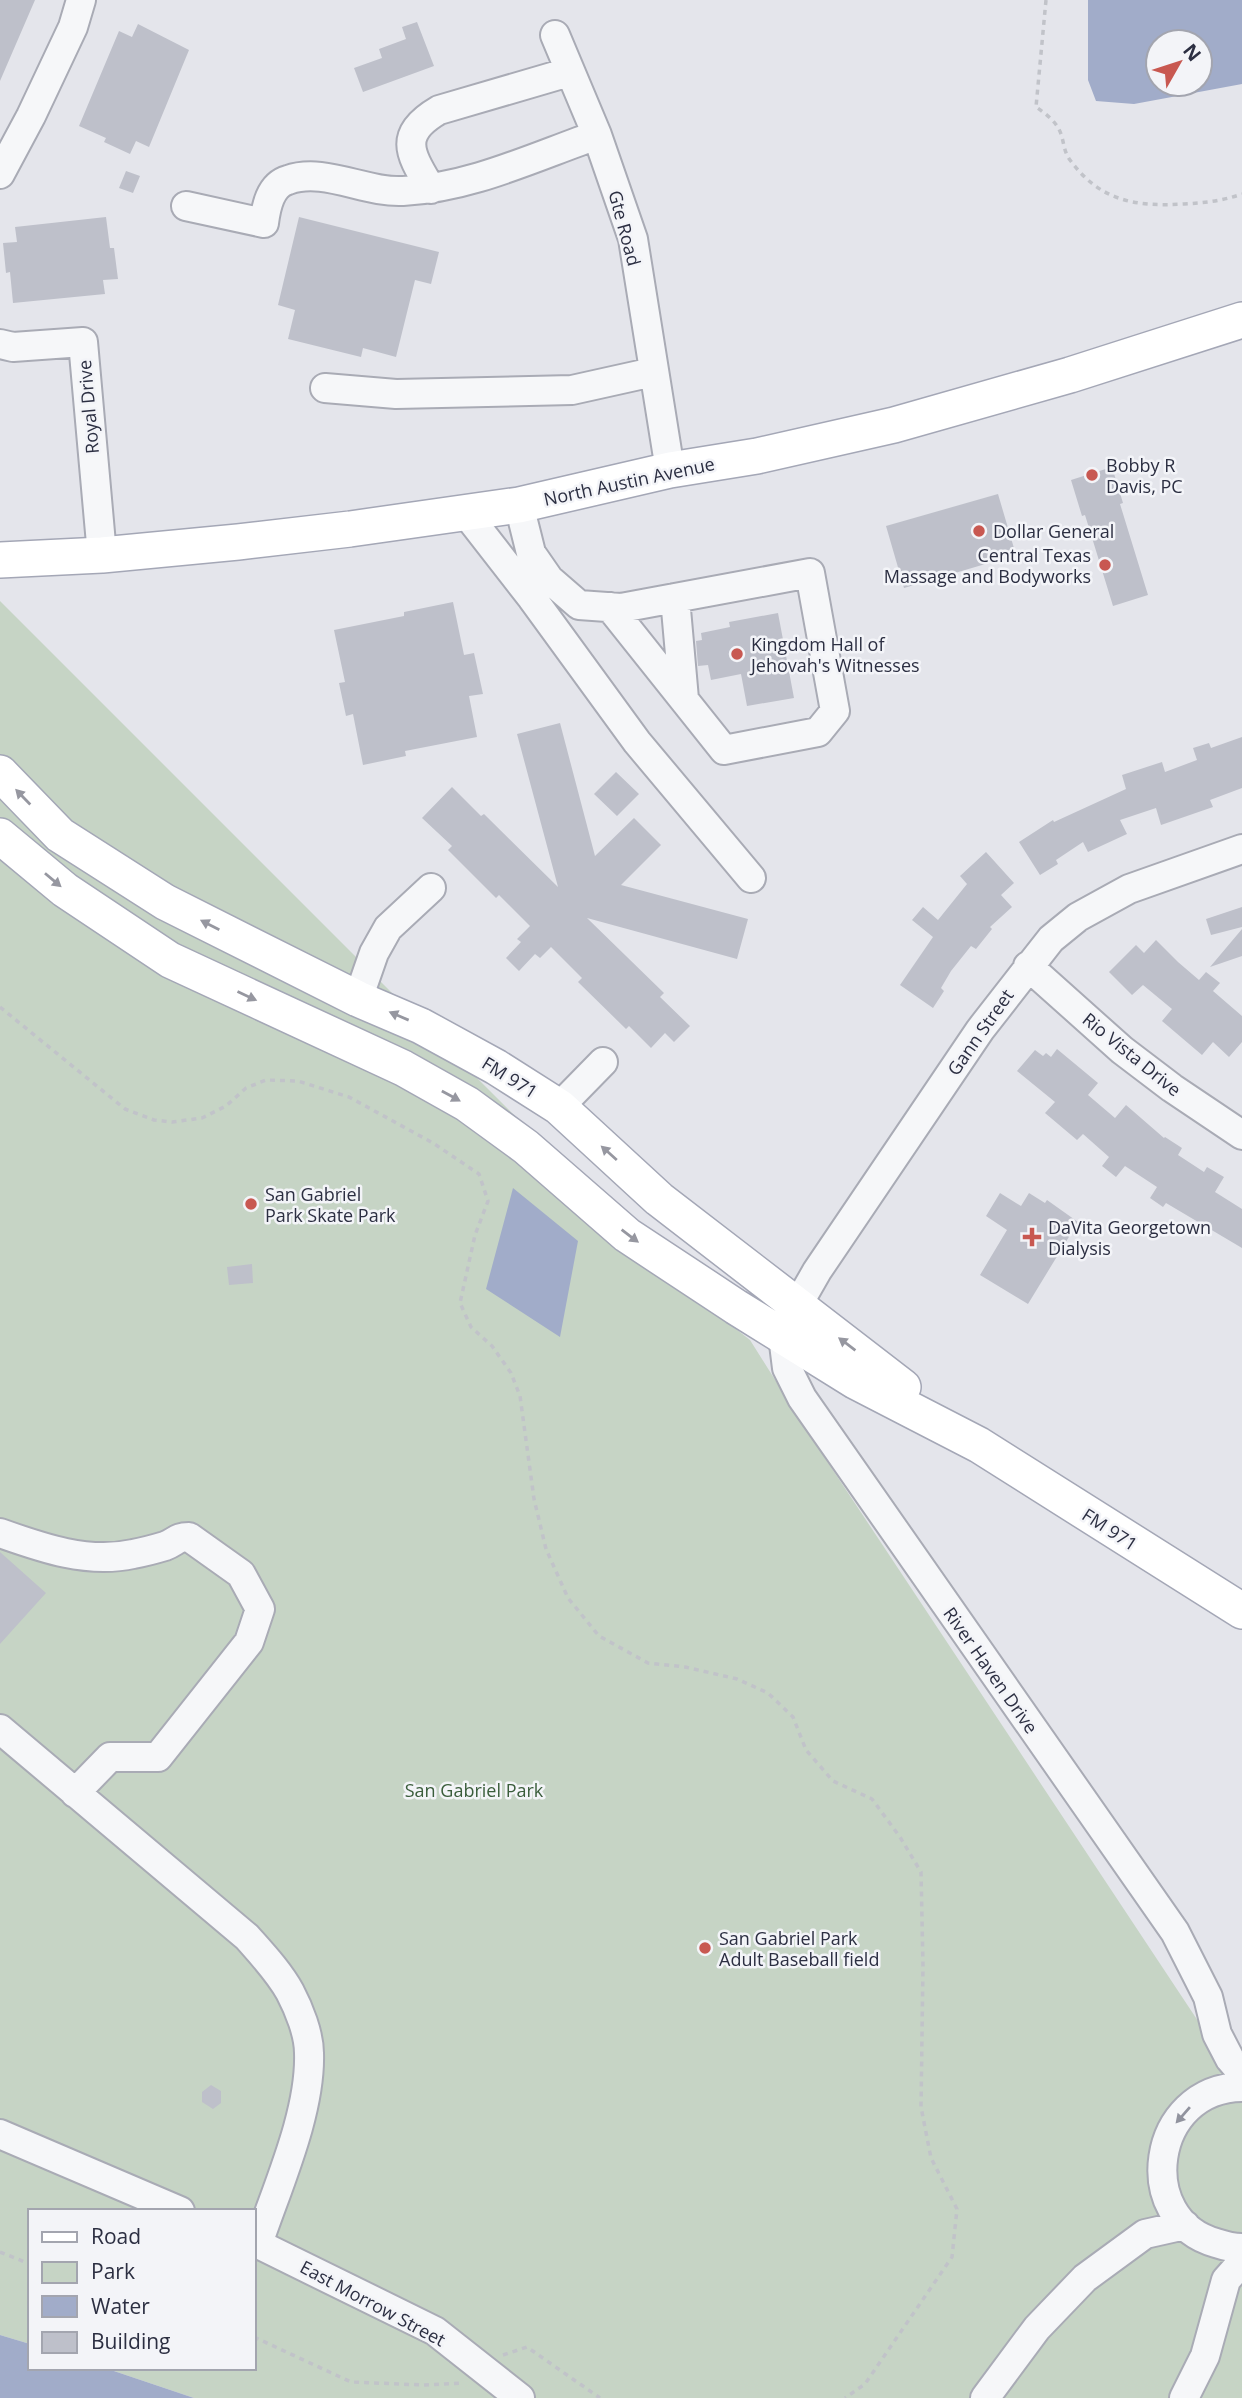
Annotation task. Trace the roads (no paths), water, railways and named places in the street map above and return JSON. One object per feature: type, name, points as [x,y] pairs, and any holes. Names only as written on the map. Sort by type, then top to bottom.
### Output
[{"type":"main road","name":"North Austin Avenue","points":[[0,560],[102,555],[337,531],[519,505],[670,470],[757,456],[894,425],[1070,375],[1242,320]]},
{"type":"main road","name":"FM 971","points":[[0,773],[60,835],[165,902],[358,999],[421,1026],[496,1067],[559,1107],[790,1321]]},
{"type":"main road","name":"FM 971","points":[[0,836],[65,890],[170,960],[403,1068],[467,1104],[526,1147],[627,1235],[790,1321],[979,1446],[1242,1611]]},
{"type":"main road","points":[[338,1039],[358,999]]},
{"type":"street","points":[[0,174],[73,27],[81,0]]},
{"type":"street","name":"Gte Road","points":[[555,36],[597,135],[633,239],[670,470]]},
{"type":"street","points":[[431,189],[410,148],[417,129],[426,118],[439,110],[569,72]]},
{"type":"street","points":[[186,205],[264,223],[265,211],[275,186],[298,177],[312,176],[400,191],[450,187],[597,135]]},
{"type":"street","name":"Royal Drive","points":[[0,344],[13,347],[83,342],[102,555]]},
{"type":"street","points":[[325,388],[396,394],[572,390],[653,372]]},
{"type":"street","points":[[519,505],[543,591]]},
{"type":"street","points":[[465,512],[543,591],[638,742],[751,878]]},
{"type":"street","points":[[543,591],[579,605],[610,607],[621,608],[810,573],[835,711],[818,732],[724,750],[610,607]]},
{"type":"street","points":[[675,598],[684,699]]},
{"type":"street","name":"Gann Street","points":[[790,1321],[817,1271],[980,1030],[1051,939],[1078,917],[1129,889],[1242,849]]},
{"type":"street","points":[[358,999],[374,953],[388,928],[431,888]]},
{"type":"street","name":"Rio Vista Drive","points":[[1028,966],[1122,1050],[1172,1088],[1242,1135]]},
{"type":"street","points":[[559,1107],[603,1062]]},
{"type":"street","name":"River Haven Drive","points":[[790,1321],[787,1368],[802,1398],[1175,1932],[1208,1997],[1217,2034],[1230,2059],[1242,2073]]},
{"type":"street","points":[[0,1533],[53,1552],[112,1557],[168,1545],[179,1537],[190,1537],[241,1574],[260,1609],[249,1642],[159,1757],[110,1757],[75,1793]]},
{"type":"street","points":[[0,1730],[247,1937],[271,1964],[290,1992],[302,2022],[309,2051],[306,2103],[256,2243]]},
{"type":"street","name":"River Haven Drive","points":[[1208,2094],[1217,2034]]},
{"type":"street","points":[[1184,2398],[1205,2357],[1234,2271],[1209,2241],[1185,2225],[1173,2208],[1164,2190],[1161,2162],[1168,2134],[1185,2110],[1208,2094],[1230,2087],[1242,2087]]},
{"type":"street","points":[[0,2134],[175,2209]]},
{"type":"street","points":[[1145,2234],[1159,2207],[1164,2190]]},
{"type":"street","points":[[985,2398],[1037,2328],[1085,2278],[1145,2234],[1185,2225]]},
{"type":"street","points":[[1209,2241],[1242,2248]]},
{"type":"street","name":"East Morrow Street","points":[[256,2243],[435,2331],[520,2398]]},
{"type":"water","points":[[1088,0],[1242,0],[1242,84],[1214,89],[1214,28],[1144,28],[1144,98],[1166,98],[1134,104],[1096,101],[1088,80]]},
{"type":"water","points":[[513,1188],[578,1241],[560,1337],[486,1289]]},
{"type":"water","points":[[0,2335],[28,2343],[28,2370],[111,2370],[194,2398],[0,2398]]},
{"type":"place","name":"Bobby R Davis, PC","points":[[1092,475]]},
{"type":"place","name":"Dollar General","points":[[979,531]]},
{"type":"place","name":"Central Texas Massage and Bodyworks","points":[[1105,565]]},
{"type":"place","name":"Kingdom Hall of Jehovah's Witnesses","points":[[737,654]]},
{"type":"place","name":"San Gabriel Park Skate Park","points":[[251,1204]]},
{"type":"place","name":"DaVita Georgetown Dialysis","points":[[1032,1237]]},
{"type":"place","name":"San Gabriel Park Adult Baseball field","points":[[705,1948]]},
{"type":"park label","name":"San Gabriel Park","points":[[474,1790]]}]
